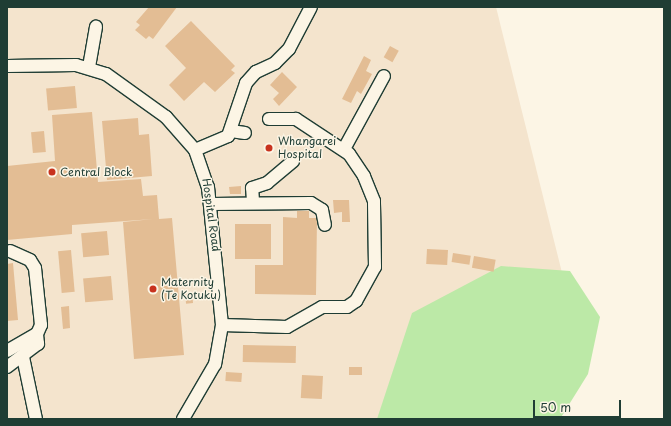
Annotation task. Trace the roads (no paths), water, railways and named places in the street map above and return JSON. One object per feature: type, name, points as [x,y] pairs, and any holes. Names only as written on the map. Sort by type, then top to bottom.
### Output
[{"type":"street","points":[[226,139],[246,83],[289,49],[311,7]]},
{"type":"street","points":[[89,67],[96,26]]},
{"type":"street","name":"Hospital Road","points":[[7,66],[89,67],[117,80],[148,103],[180,130],[195,150],[205,171],[211,204],[222,325],[214,364],[184,419]]},
{"type":"street","points":[[344,149],[384,76]]},
{"type":"street","points":[[222,325],[287,327],[322,307],[347,307],[356,301],[374,267],[376,214],[364,176],[344,149],[296,119],[269,119]]},
{"type":"street","points":[[195,150],[245,133]]},
{"type":"street","points":[[253,201],[252,188],[266,183],[293,161]]},
{"type":"street","points":[[211,204],[253,201],[311,203],[322,210],[325,225]]},
{"type":"street","points":[[7,367],[23,357],[38,344],[37,334],[41,315],[37,274],[30,260],[10,251]]},
{"type":"street","points":[[7,351],[37,334]]},
{"type":"street","points":[[23,357],[36,419]]},
{"type":"place","name":"Whangarei Hospital","points":[[269,148]]},
{"type":"place","name":"Central Block","points":[[52,172]]},
{"type":"place","name":"Maternity (Te Kotuku)","points":[[153,289]]}]
